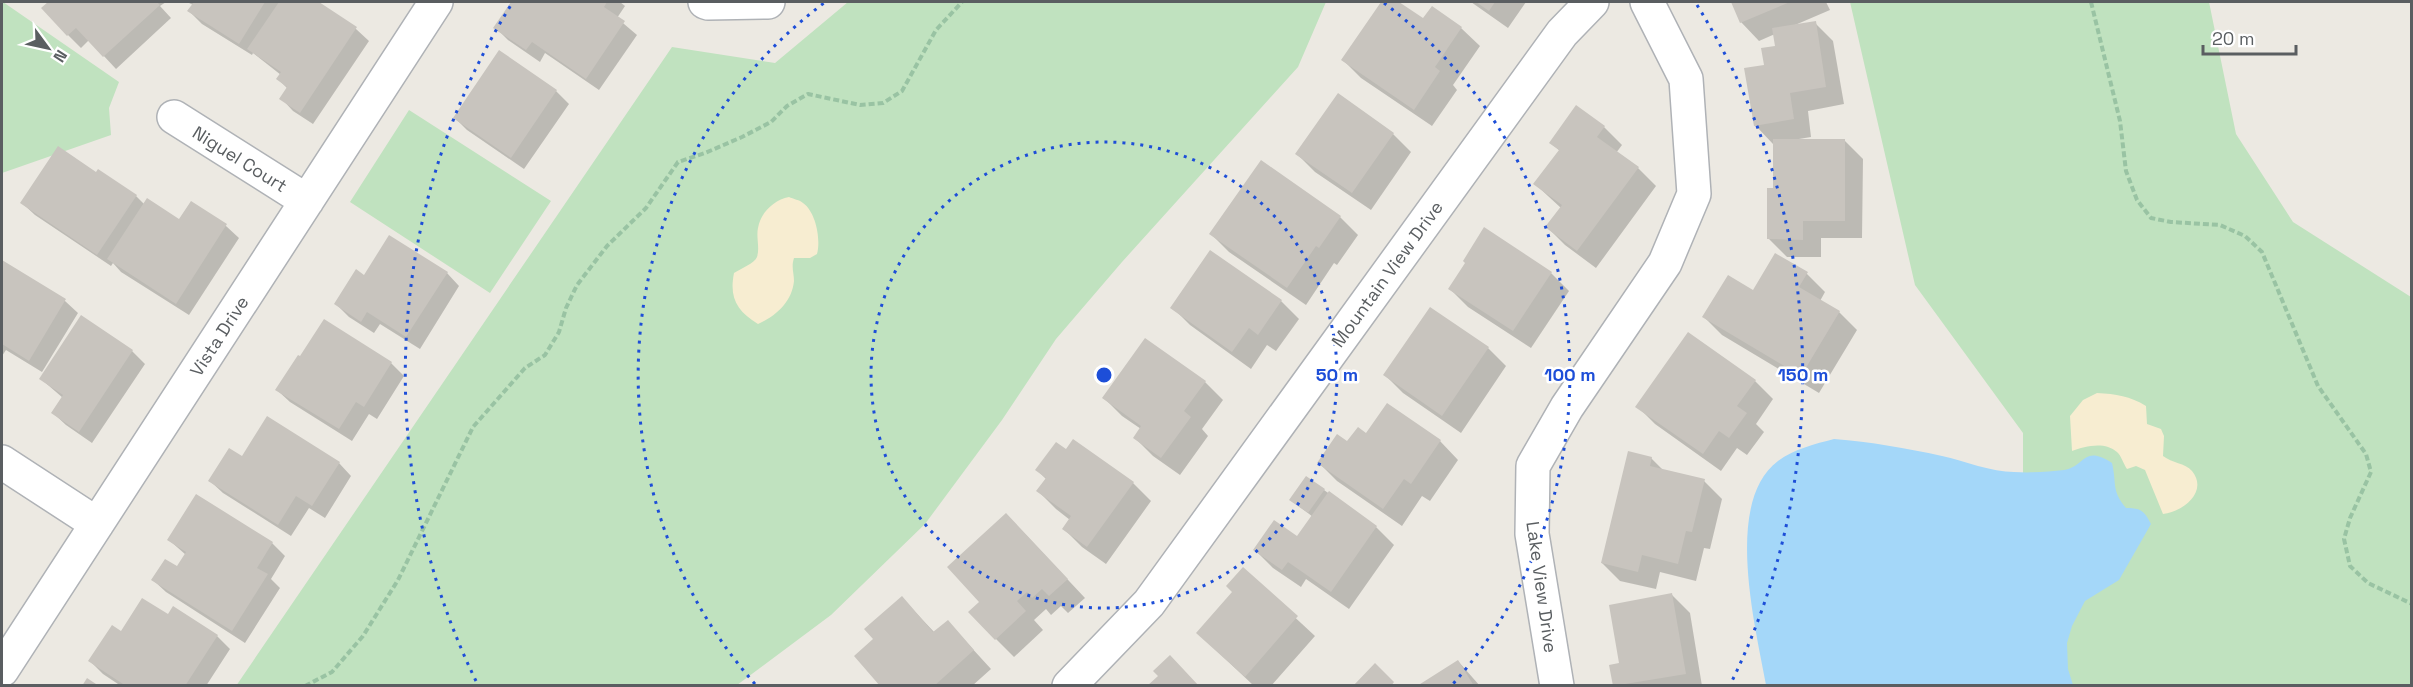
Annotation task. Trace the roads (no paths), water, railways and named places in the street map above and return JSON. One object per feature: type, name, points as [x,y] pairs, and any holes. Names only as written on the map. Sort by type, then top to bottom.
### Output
[{"type":"street","name":"Vista Drive","points":[[2,670],[436,2]]},
{"type":"street","points":[[705,2],[768,2]]},
{"type":"street","name":"Mountain View Drive","points":[[1069,686],[1149,603],[1562,33],[1592,2]]},
{"type":"street","name":"Lake View Drive","points":[[1557,686],[1532,534],[1533,466],[1567,407],[1665,262],[1694,194],[1686,79],[1647,2]]},
{"type":"street","name":"Niguel Court","points":[[174,117],[307,201]]},
{"type":"street","points":[[2,462],[97,524]]},
{"type":"water","points":[[1834,439],[1915,450],[2005,472],[2064,470],[2090,456],[2112,463],[2116,491],[2121,502],[2126,508],[2141,511],[2151,524],[2119,580],[2085,601],[2072,626],[2067,643],[2068,669],[2073,685],[1766,685],[1751,600],[1748,567],[1747,535],[1752,505],[1761,480],[1778,461],[1798,450]]}]
